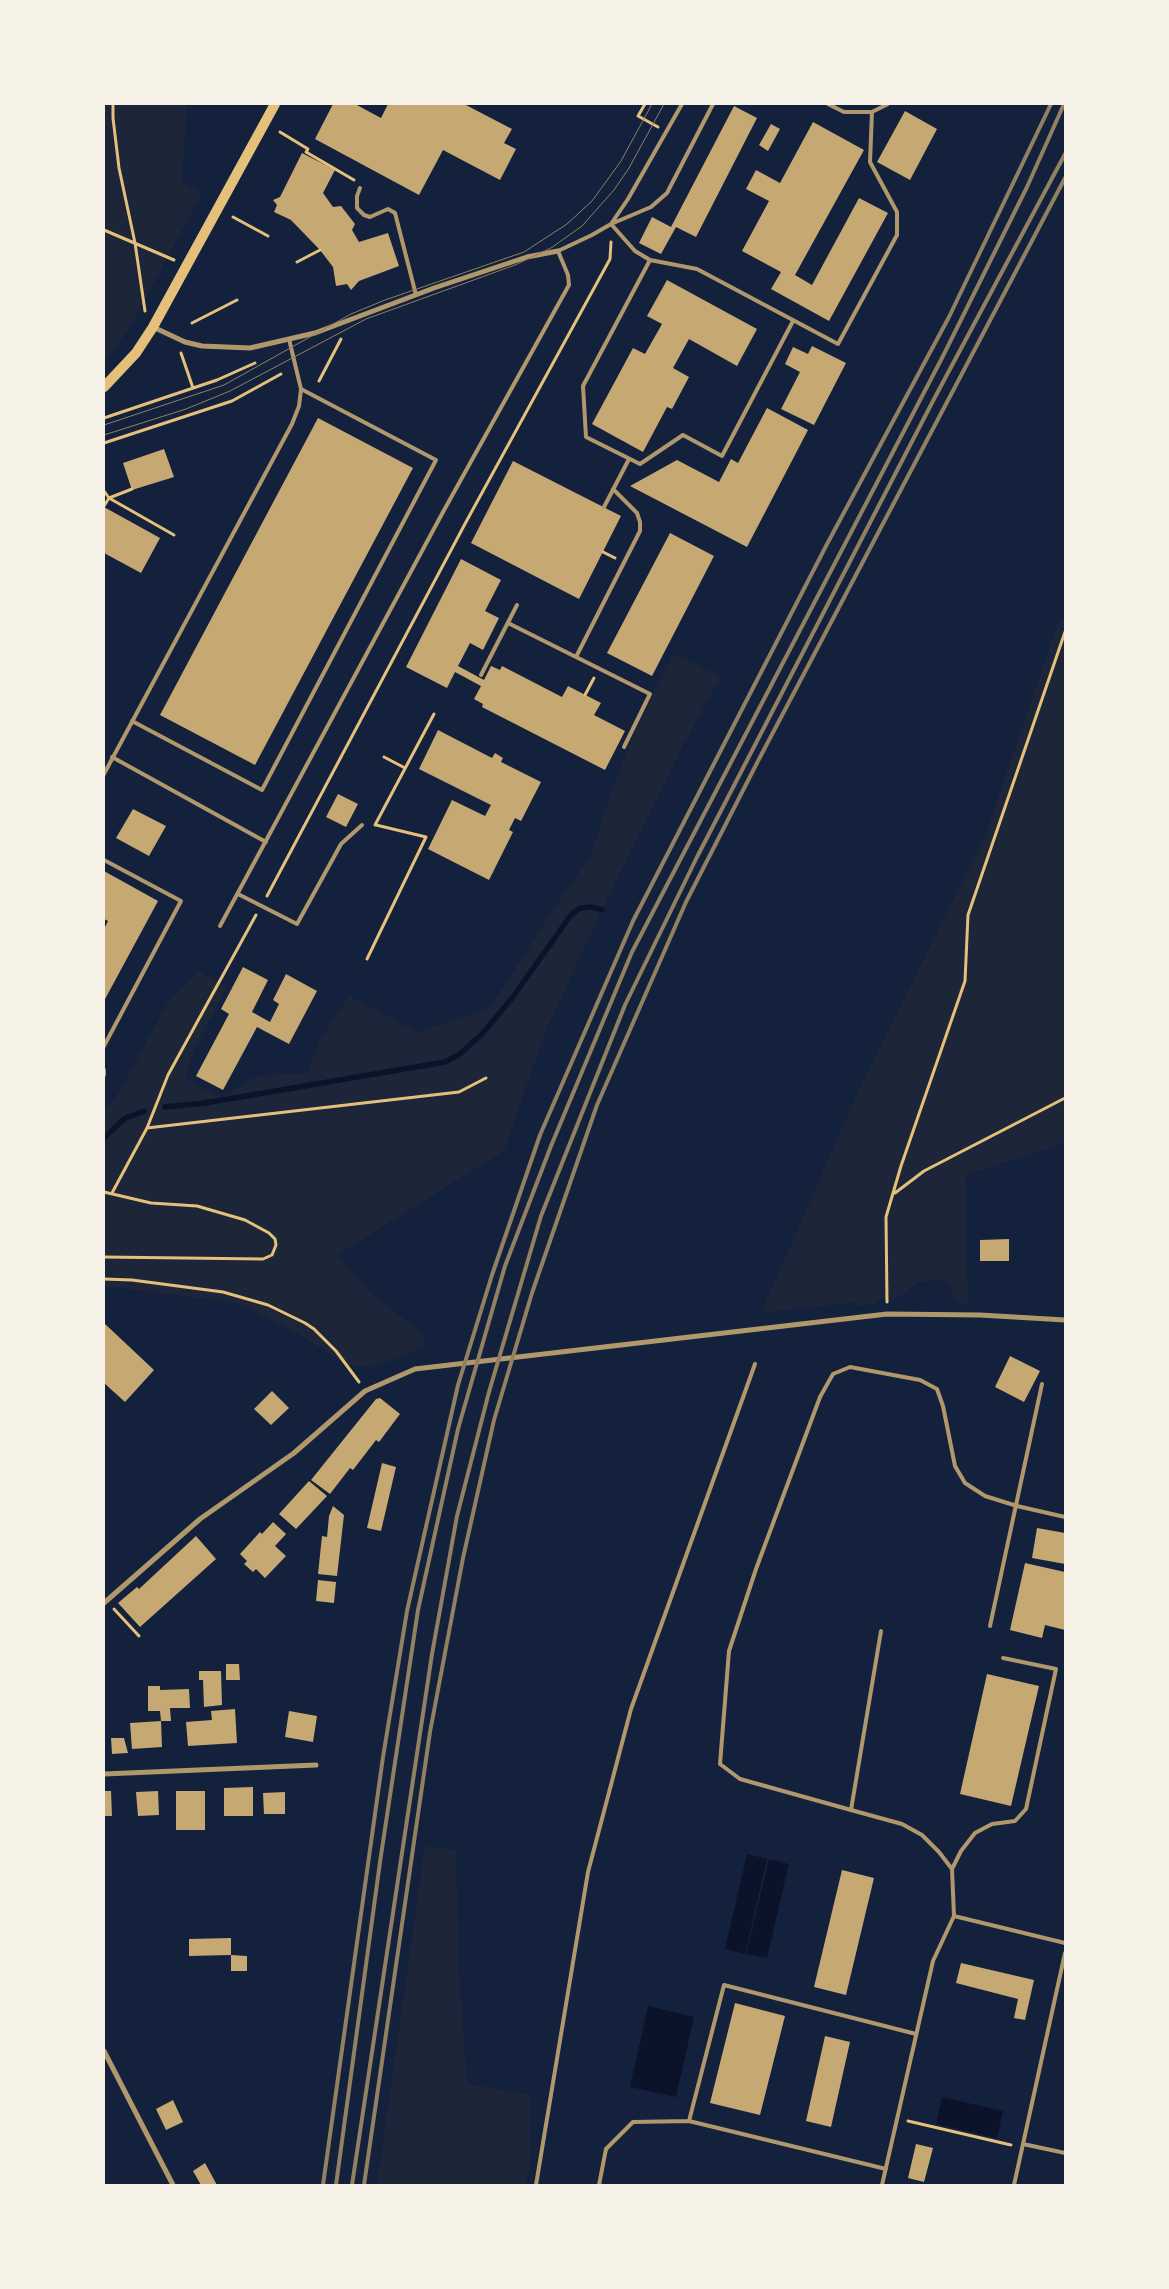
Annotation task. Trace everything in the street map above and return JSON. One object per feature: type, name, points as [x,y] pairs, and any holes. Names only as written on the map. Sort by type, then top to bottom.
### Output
[{"type":"main road","points":[[104,387],[136,353],[153,327],[275,104]]},
{"type":"street","points":[[153,327],[185,342],[222,348],[250,348],[315,333],[416,295],[527,257],[558,251]]},
{"type":"street","points":[[104,1603],[200,1519],[294,1453],[365,1391],[415,1369],[887,1314],[980,1315],[1065,1320]]},
{"type":"street","points":[[104,1774],[316,1765]]},
{"type":"street","points":[[104,2051],[174,2185]]},
{"type":"lane","points":[[611,224],[628,199],[682,104]]},
{"type":"lane","points":[[220,926],[443,512],[570,285],[568,274],[558,251],[652,206],[666,193],[713,104]]},
{"type":"lane","points":[[828,104],[844,112],[872,112],[888,104]]},
{"type":"lane","points":[[611,224],[635,251],[650,260],[697,269],[838,344],[898,235],[898,212],[870,162],[872,112]]},
{"type":"lane","points":[[360,188],[357,196],[357,208],[364,215],[370,217],[388,209],[395,213],[416,295]]},
{"type":"lane","points":[[650,260],[583,386],[586,437],[640,464],[683,435],[722,456],[793,321]]},
{"type":"lane","points":[[104,774],[292,424],[299,406],[301,389],[289,339]]},
{"type":"lane","points":[[132,721],[262,790],[436,460],[301,389]]},
{"type":"lane","points":[[604,507],[629,459]]},
{"type":"lane","points":[[576,657],[640,531],[637,513],[613,489]]},
{"type":"lane","points":[[481,674],[517,605]]},
{"type":"lane","points":[[508,623],[650,694],[624,747]]},
{"type":"lane","points":[[112,758],[266,842]]},
{"type":"lane","points":[[238,894],[297,924],[342,844],[362,825]]},
{"type":"lane","points":[[104,860],[181,901],[104,1046]]},
{"type":"lane","points":[[104,1070],[104,1075]]},
{"type":"lane","points":[[536,2185],[588,1872],[631,1709],[755,1364]]},
{"type":"lane","points":[[952,1869],[922,1835],[902,1824],[740,1780],[720,1764],[729,1651],[756,1569],[817,1406],[833,1374],[850,1367],[920,1380],[937,1390],[943,1406],[955,1466],[965,1483],[985,1496],[1017,1506],[1065,1517]]},
{"type":"lane","points":[[990,1626],[1042,1384]]},
{"type":"lane","points":[[851,1810],[881,1631]]},
{"type":"lane","points":[[882,2185],[933,1961],[954,1916],[952,1869],[961,1851],[975,1833],[992,1824],[1015,1821],[1026,1809],[1056,1670],[1003,1658]]},
{"type":"lane","points":[[954,1916],[1065,1943]]},
{"type":"lane","points":[[1014,2185],[1065,1953]]},
{"type":"lane","points":[[689,2121],[724,1985],[916,2034]]},
{"type":"lane","points":[[599,2185],[606,2149],[633,2122],[689,2121],[886,2169]]},
{"type":"lane","points":[[1022,2145],[1065,2153]]},
{"type":"path","points":[[113,104],[119,168],[135,242],[141,296],[145,312],[153,327]]},
{"type":"path","points":[[645,104],[638,116],[667,131]]},
{"type":"path","points":[[280,132],[308,149],[306,152],[355,181],[360,188]]},
{"type":"path","points":[[233,217],[268,236]]},
{"type":"path","points":[[266,898],[466,522],[610,259],[611,224]]},
{"type":"path","points":[[104,230],[173,260]]},
{"type":"path","points":[[297,262],[320,250]]},
{"type":"path","points":[[192,323],[237,300]]},
{"type":"path","points":[[319,381],[341,339]]},
{"type":"path","points":[[181,353],[193,388]]},
{"type":"path","points":[[104,418],[217,380],[255,363]]},
{"type":"path","points":[[104,443],[232,401],[281,374]]},
{"type":"path","points":[[104,506],[108,498],[132,488]]},
{"type":"path","points":[[104,491],[108,498],[174,535]]},
{"type":"path","points":[[887,1314],[886,1217],[895,1193],[901,1166],[965,981],[968,916],[1065,632]]},
{"type":"path","points":[[585,695],[599,669]]},
{"type":"path","points":[[376,826],[434,714]]},
{"type":"path","points":[[384,757],[406,768]]},
{"type":"path","points":[[362,825],[376,826],[426,837],[367,959]]},
{"type":"path","points":[[112,1194],[147,1128],[168,1075],[254,920]]},
{"type":"path","points":[[147,1128],[459,1092],[486,1078]]},
{"type":"path","points":[[895,1193],[924,1171],[1065,1098]]},
{"type":"path","points":[[104,1192],[151,1203],[197,1206],[245,1220],[271,1235],[276,1242],[276,1248],[272,1255],[263,1259],[104,1257]]},
{"type":"path","points":[[104,1279],[132,1280],[223,1292],[282,1311],[305,1322],[321,1335],[336,1351],[365,1391]]},
{"type":"path","points":[[111,1606],[139,1636]]},
{"type":"path","points":[[898,2118],[1022,2145]]},
{"type":"shaded area","points":[[104,104],[187,104],[182,183],[202,193],[135,318],[120,342],[104,361]]},
{"type":"shaded area","points":[[1065,615],[1065,1143],[965,1175],[968,1304],[956,1303],[949,1285],[943,1280],[917,1283],[905,1293],[893,1299],[880,1298],[875,1304],[857,1306],[856,1302],[761,1313],[857,1094],[986,833],[1057,626]]},
{"type":"shaded area","points":[[674,654],[721,677],[685,741],[602,910],[546,1030],[504,1151],[337,1255],[374,1296],[420,1331],[426,1346],[392,1360],[366,1367],[349,1365],[288,1328],[237,1303],[104,1286],[104,1109],[114,1100],[122,1087],[168,1002],[198,971],[227,987],[195,1048],[185,1079],[222,1098],[257,1076],[307,1073],[319,1042],[349,996],[418,1032],[489,1009],[591,855],[608,801],[635,730]]},
{"type":"shaded area","points":[[425,1846],[456,1850],[459,1973],[467,2084],[530,2095],[531,2153],[526,2185],[377,2185]]},
{"type":"shaded area","points":[[747,1854],[767,1859],[745,1954],[725,1949]]},
{"type":"shaded area","points":[[769,1859],[789,1864],[767,1958],[746,1954]]},
{"type":"shaded area","points":[[648,2006],[694,2017],[676,2097],[630,2087]]},
{"type":"shaded area","points":[[942,2097],[1003,2111],[997,2138],[936,2124]]},
{"type":"building","points":[[333,104],[355,104],[381,118],[388,104],[464,104],[512,129],[504,143],[516,149],[500,180],[443,150],[419,195],[315,139]]},
{"type":"building","points":[[734,106],[757,118],[696,237],[676,227],[661,254],[639,243],[652,217],[671,227]]},
{"type":"building","points":[[905,111],[937,129],[910,180],[877,162]]},
{"type":"building","points":[[813,122],[864,150],[795,275],[812,285],[859,198],[888,213],[829,321],[771,289],[781,272],[742,251],[769,201],[746,189],[756,170],[780,183]]},
{"type":"building","points":[[771,124],[780,129],[768,151],[759,145]]},
{"type":"building","points":[[302,153],[335,170],[323,193],[333,207],[341,206],[355,224],[352,230],[359,242],[388,233],[399,266],[359,281],[351,290],[347,284],[336,286],[333,267],[320,250],[291,220],[274,212],[277,205],[273,200],[280,197]]},
{"type":"building","points":[[667,280],[757,329],[737,366],[689,339],[673,368],[689,377],[672,409],[667,407],[643,452],[592,424],[633,348],[645,354],[662,324],[647,316]]},
{"type":"building","points":[[812,346],[846,363],[814,425],[781,409],[800,372],[785,364],[793,347],[808,354]]},
{"type":"building","points":[[767,408],[808,430],[747,547],[630,486],[677,460],[719,482],[731,459],[738,463]]},
{"type":"building","points":[[318,418],[413,468],[255,765],[160,715]]},
{"type":"building","points":[[164,449],[174,477],[132,490],[123,463]]},
{"type":"building","points":[[513,461],[621,516],[579,599],[471,543]]},
{"type":"building","points":[[104,507],[160,538],[141,573],[104,553]]},
{"type":"building","points":[[670,533],[714,556],[652,676],[607,653]]},
{"type":"building","points":[[461,559],[501,580],[485,611],[499,618],[483,650],[470,643],[458,666],[484,680],[491,666],[500,670],[502,666],[562,697],[568,686],[601,703],[594,715],[625,731],[605,770],[482,707],[483,704],[474,699],[481,686],[455,672],[447,688],[406,667]]},
{"type":"building","points":[[438,730],[492,758],[495,753],[503,758],[501,762],[541,782],[521,821],[515,818],[509,830],[513,832],[489,880],[428,849],[452,800],[485,816],[491,805],[419,769]]},
{"type":"building","points":[[338,794],[358,804],[346,827],[326,817]]},
{"type":"building","points":[[133,809],[166,826],[149,856],[116,838]]},
{"type":"building","points":[[104,871],[158,901],[104,1001],[104,929],[108,921],[104,919]]},
{"type":"building","points":[[243,967],[268,980],[252,1012],[270,1022],[279,1004],[273,1000],[286,974],[317,991],[289,1044],[257,1027],[223,1090],[196,1076],[229,1014],[221,1009]]},
{"type":"building","points":[[1009,1239],[1009,1261],[980,1261],[980,1240]]},
{"type":"building","points":[[104,1323],[154,1370],[125,1402],[104,1383]]},
{"type":"building","points":[[1010,1356],[1040,1371],[1024,1402],[995,1387]]},
{"type":"building","points":[[272,1391],[289,1408],[271,1425],[254,1409]]},
{"type":"building","points":[[380,1398],[400,1414],[379,1442],[376,1440],[353,1470],[350,1468],[330,1494],[311,1480],[376,1399]]},
{"type":"building","points":[[382,1463],[396,1467],[381,1531],[367,1528]]},
{"type":"building","points":[[309,1481],[327,1496],[296,1529],[279,1514]]},
{"type":"building","points":[[333,1506],[344,1515],[337,1576],[318,1574],[322,1536],[327,1537],[329,1516]]},
{"type":"building","points":[[273,1522],[286,1534],[275,1546],[286,1556],[265,1578],[256,1569],[253,1572],[244,1564],[247,1561],[240,1554],[260,1532],[262,1534]]},
{"type":"building","points":[[1037,1528],[1065,1533],[1065,1564],[1032,1558]]},
{"type":"building","points":[[196,1536],[216,1559],[140,1627],[118,1603],[137,1587],[139,1589]]},
{"type":"building","points":[[1025,1563],[1065,1572],[1065,1630],[1045,1625],[1042,1638],[1010,1630]]},
{"type":"building","points":[[318,1580],[336,1582],[334,1603],[316,1601]]},
{"type":"building","points":[[226,1664],[239,1664],[240,1680],[226,1680]]},
{"type":"building","points":[[199,1671],[221,1671],[222,1705],[204,1707],[203,1680],[199,1680]]},
{"type":"building","points":[[987,1674],[1039,1686],[1011,1806],[960,1794]]},
{"type":"building","points":[[148,1686],[160,1686],[160,1690],[189,1689],[190,1708],[170,1708],[171,1721],[161,1721],[160,1711],[148,1711]]},
{"type":"building","points":[[235,1709],[237,1743],[188,1746],[186,1722],[212,1720],[211,1711]]},
{"type":"building","points":[[289,1711],[317,1716],[313,1742],[285,1737]]},
{"type":"building","points":[[161,1721],[162,1747],[132,1749],[130,1723]]},
{"type":"building","points":[[111,1738],[124,1738],[128,1753],[112,1754]]},
{"type":"building","points":[[253,1787],[253,1816],[224,1816],[224,1788]]},
{"type":"building","points":[[104,1791],[111,1791],[112,1816],[104,1816]]},
{"type":"building","points":[[158,1791],[159,1815],[138,1816],[136,1792]]},
{"type":"building","points":[[176,1791],[205,1791],[205,1830],[176,1830]]},
{"type":"building","points":[[285,1792],[285,1814],[264,1814],[263,1793]]},
{"type":"building","points":[[842,1870],[874,1878],[846,1995],[814,1987]]},
{"type":"building","points":[[231,1938],[231,1955],[189,1956],[189,1939]]},
{"type":"building","points":[[231,1955],[247,1956],[247,1971],[231,1971]]},
{"type":"building","points":[[961,1963],[1034,1980],[1025,2020],[1014,2018],[1018,1999],[956,1983]]},
{"type":"building","points":[[735,2003],[785,2016],[760,2115],[710,2103]]},
{"type":"building","points":[[825,2036],[850,2042],[831,2127],[806,2121]]},
{"type":"building","points":[[173,2100],[183,2122],[166,2130],[156,2109]]},
{"type":"building","points":[[916,2144],[933,2148],[924,2182],[908,2178]]},
{"type":"building","points":[[205,2163],[217,2185],[201,2185],[193,2171]]},
{"type":"waterway","points":[[165,1107],[205,1103],[445,1062],[460,1054],[483,1033],[512,998],[571,915],[580,908],[591,907],[602,910]]},
{"type":"waterway","points":[[104,1138],[124,1119],[144,1111]]},
{"type":"tram line","points":[[104,425],[224,385],[351,314],[385,300],[524,252],[567,224],[592,201],[621,161],[652,104]]},
{"type":"tram line","points":[[104,435],[186,409],[230,391],[366,319],[515,265],[551,248],[582,226],[614,190],[629,168],[664,104]]},
{"type":"railway","points":[[323,2185],[383,1757],[407,1611],[458,1385],[492,1275],[540,1135],[633,921],[826,546],[949,317],[1051,104]]},
{"type":"railway","points":[[336,2185],[380,1862],[418,1610],[458,1429],[505,1266],[551,1146],[632,952],[942,358],[1027,187],[1064,104]]},
{"type":"railway","points":[[352,2185],[432,1654],[457,1516],[489,1392],[541,1216],[625,1005],[697,857],[934,399],[1065,154]]},
{"type":"railway","points":[[364,2185],[430,1732],[463,1558],[494,1420],[532,1293],[597,1105],[686,902],[758,761],[1065,178]]}]
